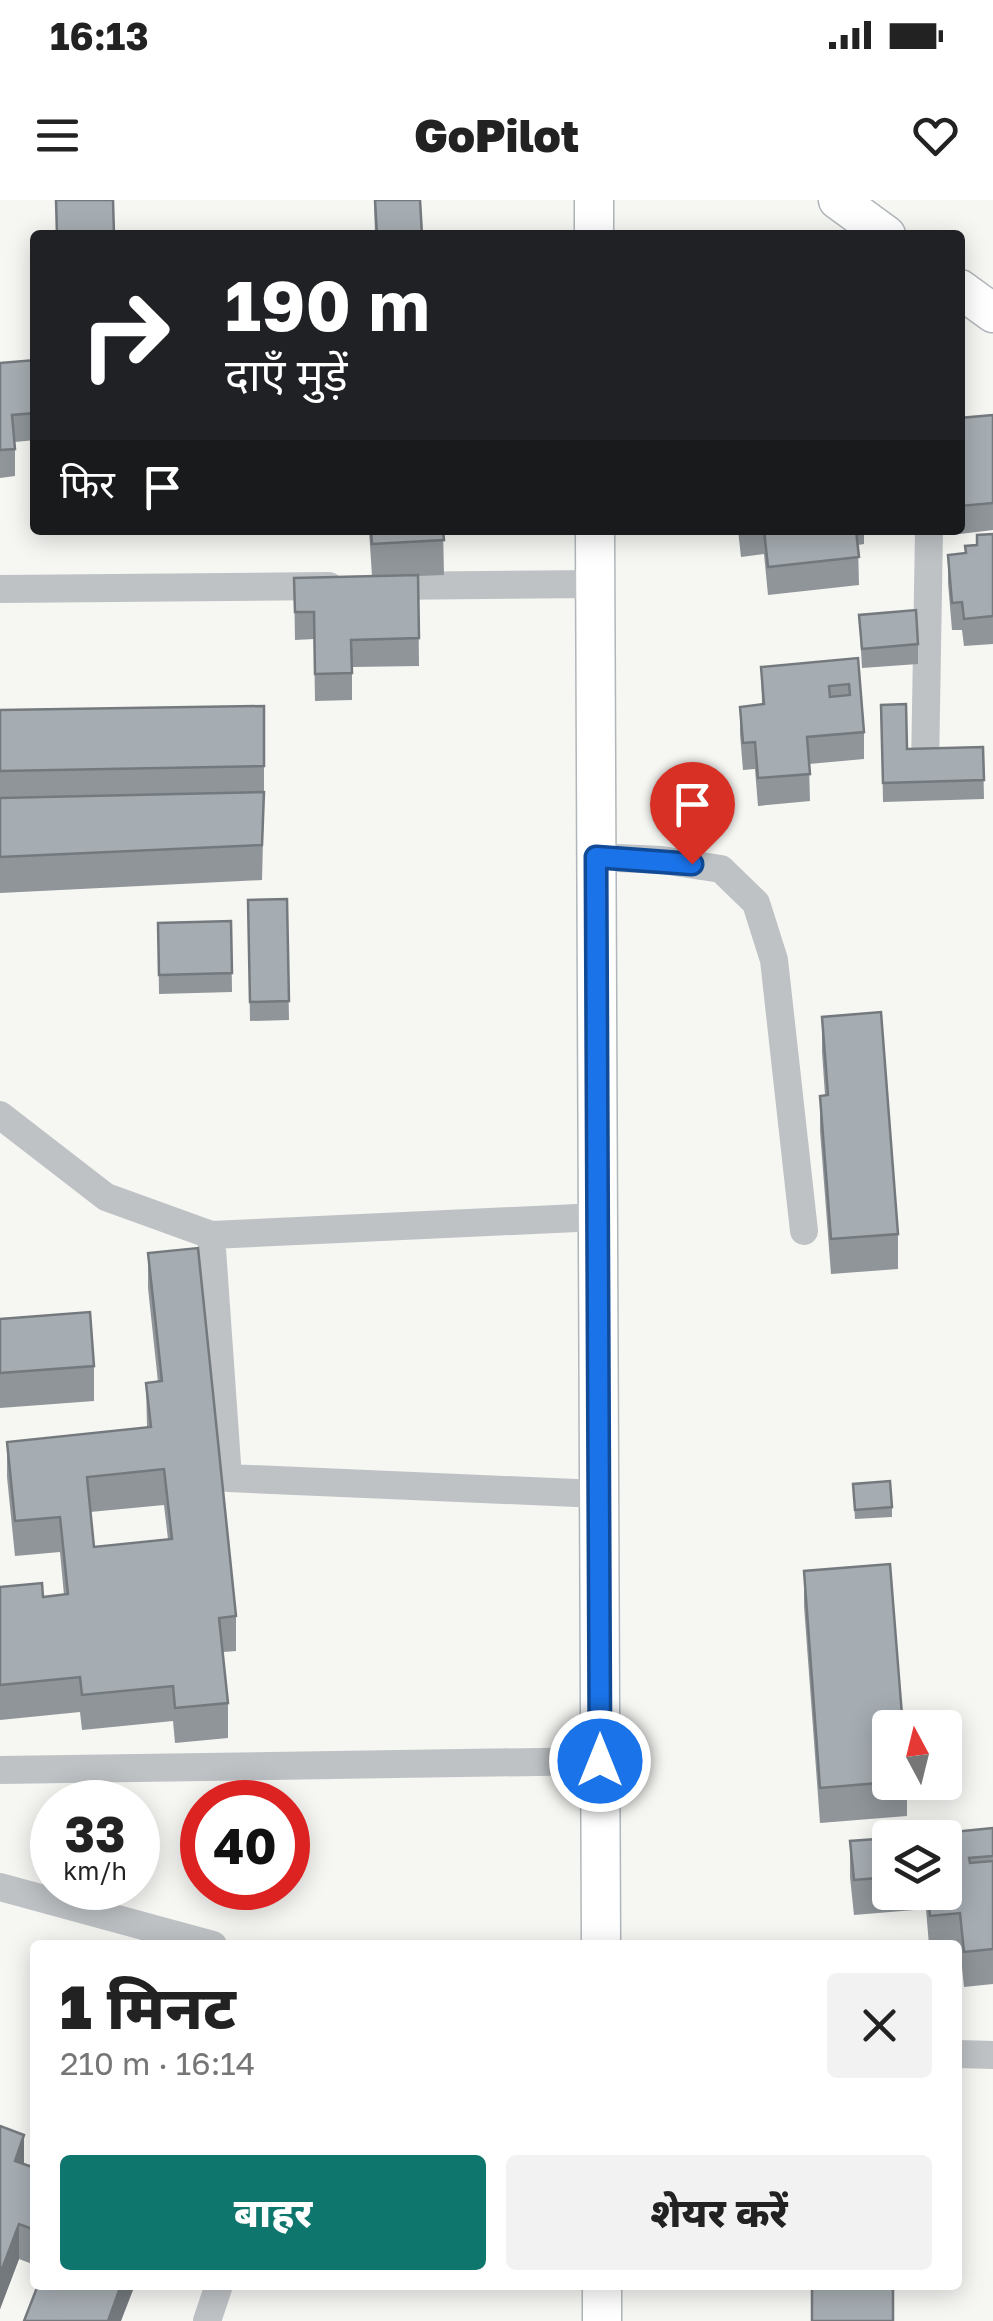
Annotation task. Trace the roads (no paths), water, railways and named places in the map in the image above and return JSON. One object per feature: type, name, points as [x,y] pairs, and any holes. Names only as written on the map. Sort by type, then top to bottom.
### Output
[{"type":"street","points":[[594,200],[594,230]]},
{"type":"street","points":[[838,200],[879,230]]},
{"type":"street","points":[[965,293],[993,313]]},
{"type":"street","points":[[595,535],[601,1940]]},
{"type":"street","points":[[925,769],[929,535]]},
{"type":"street","points":[[0,589],[595,584]]},
{"type":"street","points":[[596,857],[721,868],[756,903],[774,960],[804,1231]]},
{"type":"street","points":[[0,1115],[106,1197],[211,1235],[598,1216]]},
{"type":"street","points":[[211,1235],[228,1478],[599,1494]]},
{"type":"street","points":[[0,1770],[600,1761]]},
{"type":"street","points":[[0,1887],[194,1940]]},
{"type":"street","points":[[962,2054],[993,2054]]},
{"type":"street","points":[[207,2321],[216,2290]]},
{"type":"street","points":[[602,2290],[602,2321]]}]
